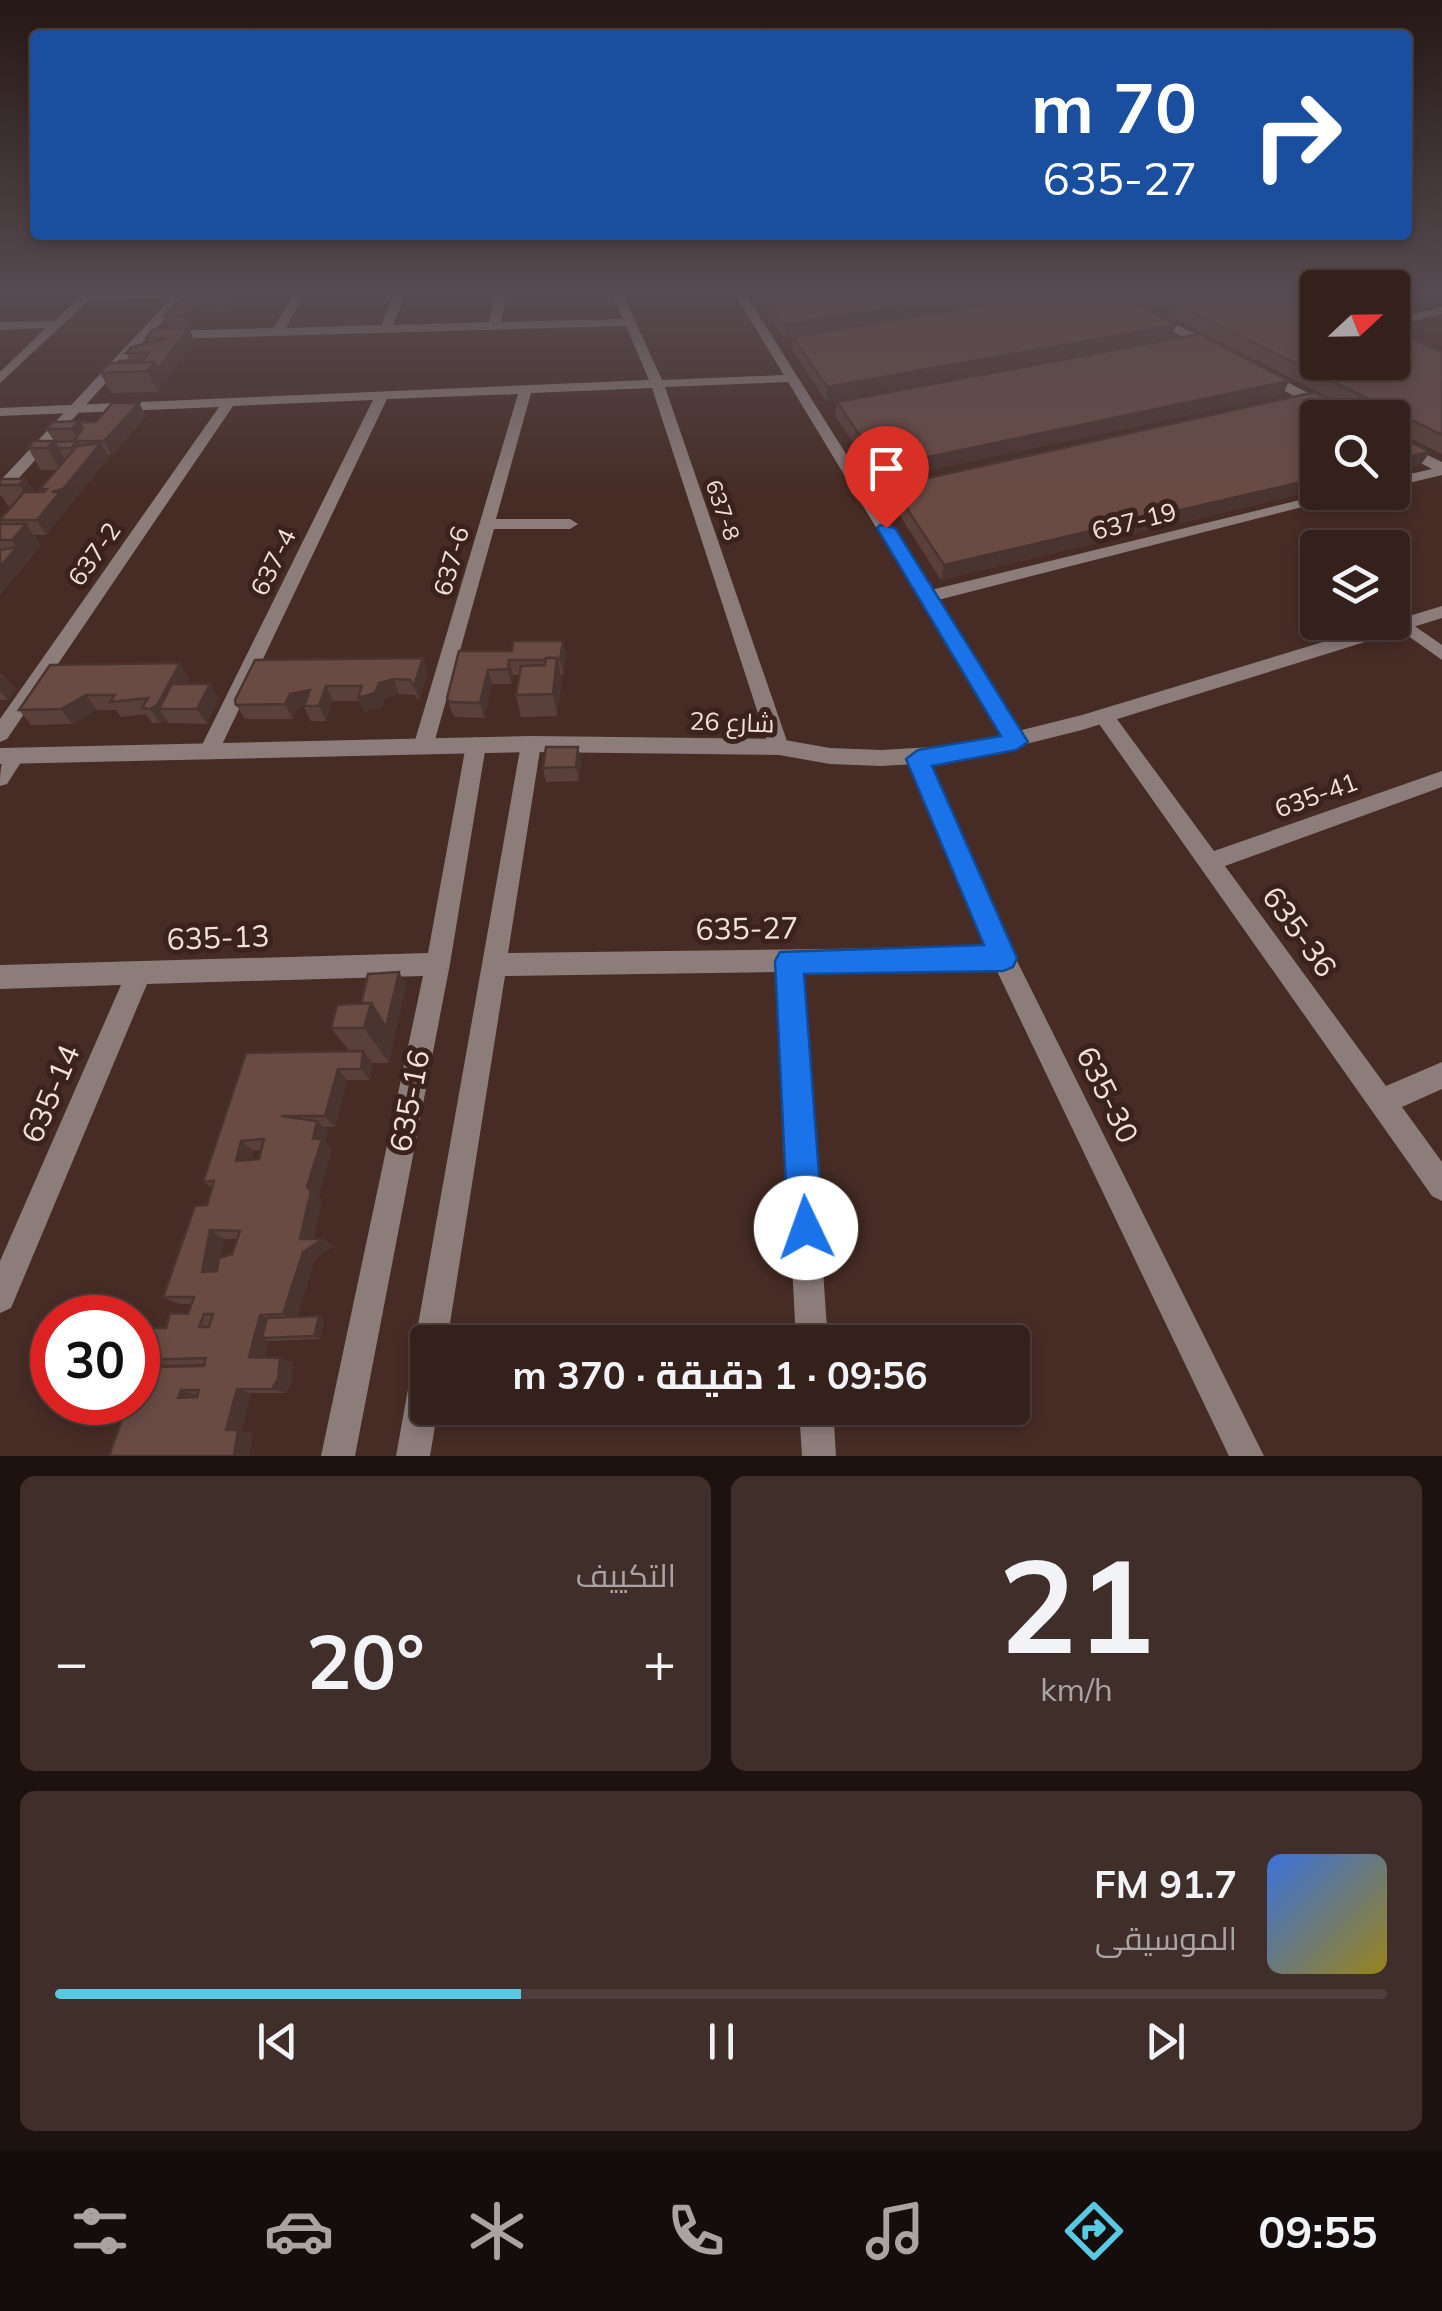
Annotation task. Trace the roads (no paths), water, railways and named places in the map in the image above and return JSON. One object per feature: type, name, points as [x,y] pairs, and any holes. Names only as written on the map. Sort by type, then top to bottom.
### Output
[{"type":"street","points":[[0,379],[22,358]]},
{"type":"street","points":[[0,490],[122,358]]},
{"type":"street","name":"637-8","points":[[647,358],[779,747]]},
{"type":"street","points":[[781,358],[1016,742]]},
{"type":"street","points":[[0,362],[19,361]]},
{"type":"street","points":[[1245,364],[1313,400]]},
{"type":"street","points":[[0,412],[794,378]]},
{"type":"street","name":"637-6","points":[[423,746],[526,389]]},
{"type":"street","name":"637-4","points":[[209,751],[382,395]]},
{"type":"street","points":[[1290,402],[1309,398]]},
{"type":"street","name":"637-2","points":[[0,734],[229,402]]},
{"type":"street","points":[[814,412],[834,408]]},
{"type":"street","points":[[1410,452],[1442,469]]},
{"type":"street","points":[[1410,478],[1442,469]]},
{"type":"street","points":[[866,494],[943,478]]},
{"type":"street","name":"637-19","points":[[926,597],[1300,505]]},
{"type":"street","points":[[488,524],[570,524]]},
{"type":"street","name":"شارع 26","points":[[1410,622],[1442,612]]},
{"type":"street","points":[[1410,629],[1442,654]]},
{"type":"street","name":"شارع 26","points":[[8,756],[532,744],[779,747],[807,754],[918,759],[1016,742],[1351,640]]},
{"type":"street","name":"635-36","points":[[1104,716],[1442,1186]]},
{"type":"street","points":[[435,1325],[532,744]]},
{"type":"street","name":"635-16","points":[[338,1456],[438,964],[476,746]]},
{"type":"street","points":[[0,778],[8,756]]},
{"type":"street","name":"635-30","points":[[918,759],[1003,958],[1247,1456]]},
{"type":"street","name":"635-41","points":[[1209,862],[1442,779]]},
{"type":"street","name":"635-27","points":[[492,965],[1003,958]]},
{"type":"street","points":[[790,961],[811,1325]]},
{"type":"street","name":"635-13","points":[[0,977],[438,964]]},
{"type":"street","name":"635-14","points":[[0,1296],[138,973]]},
{"type":"street","points":[[1382,1102],[1442,1076]]},
{"type":"street","points":[[413,1456],[418,1425]]},
{"type":"street","points":[[817,1425],[819,1456]]}]
